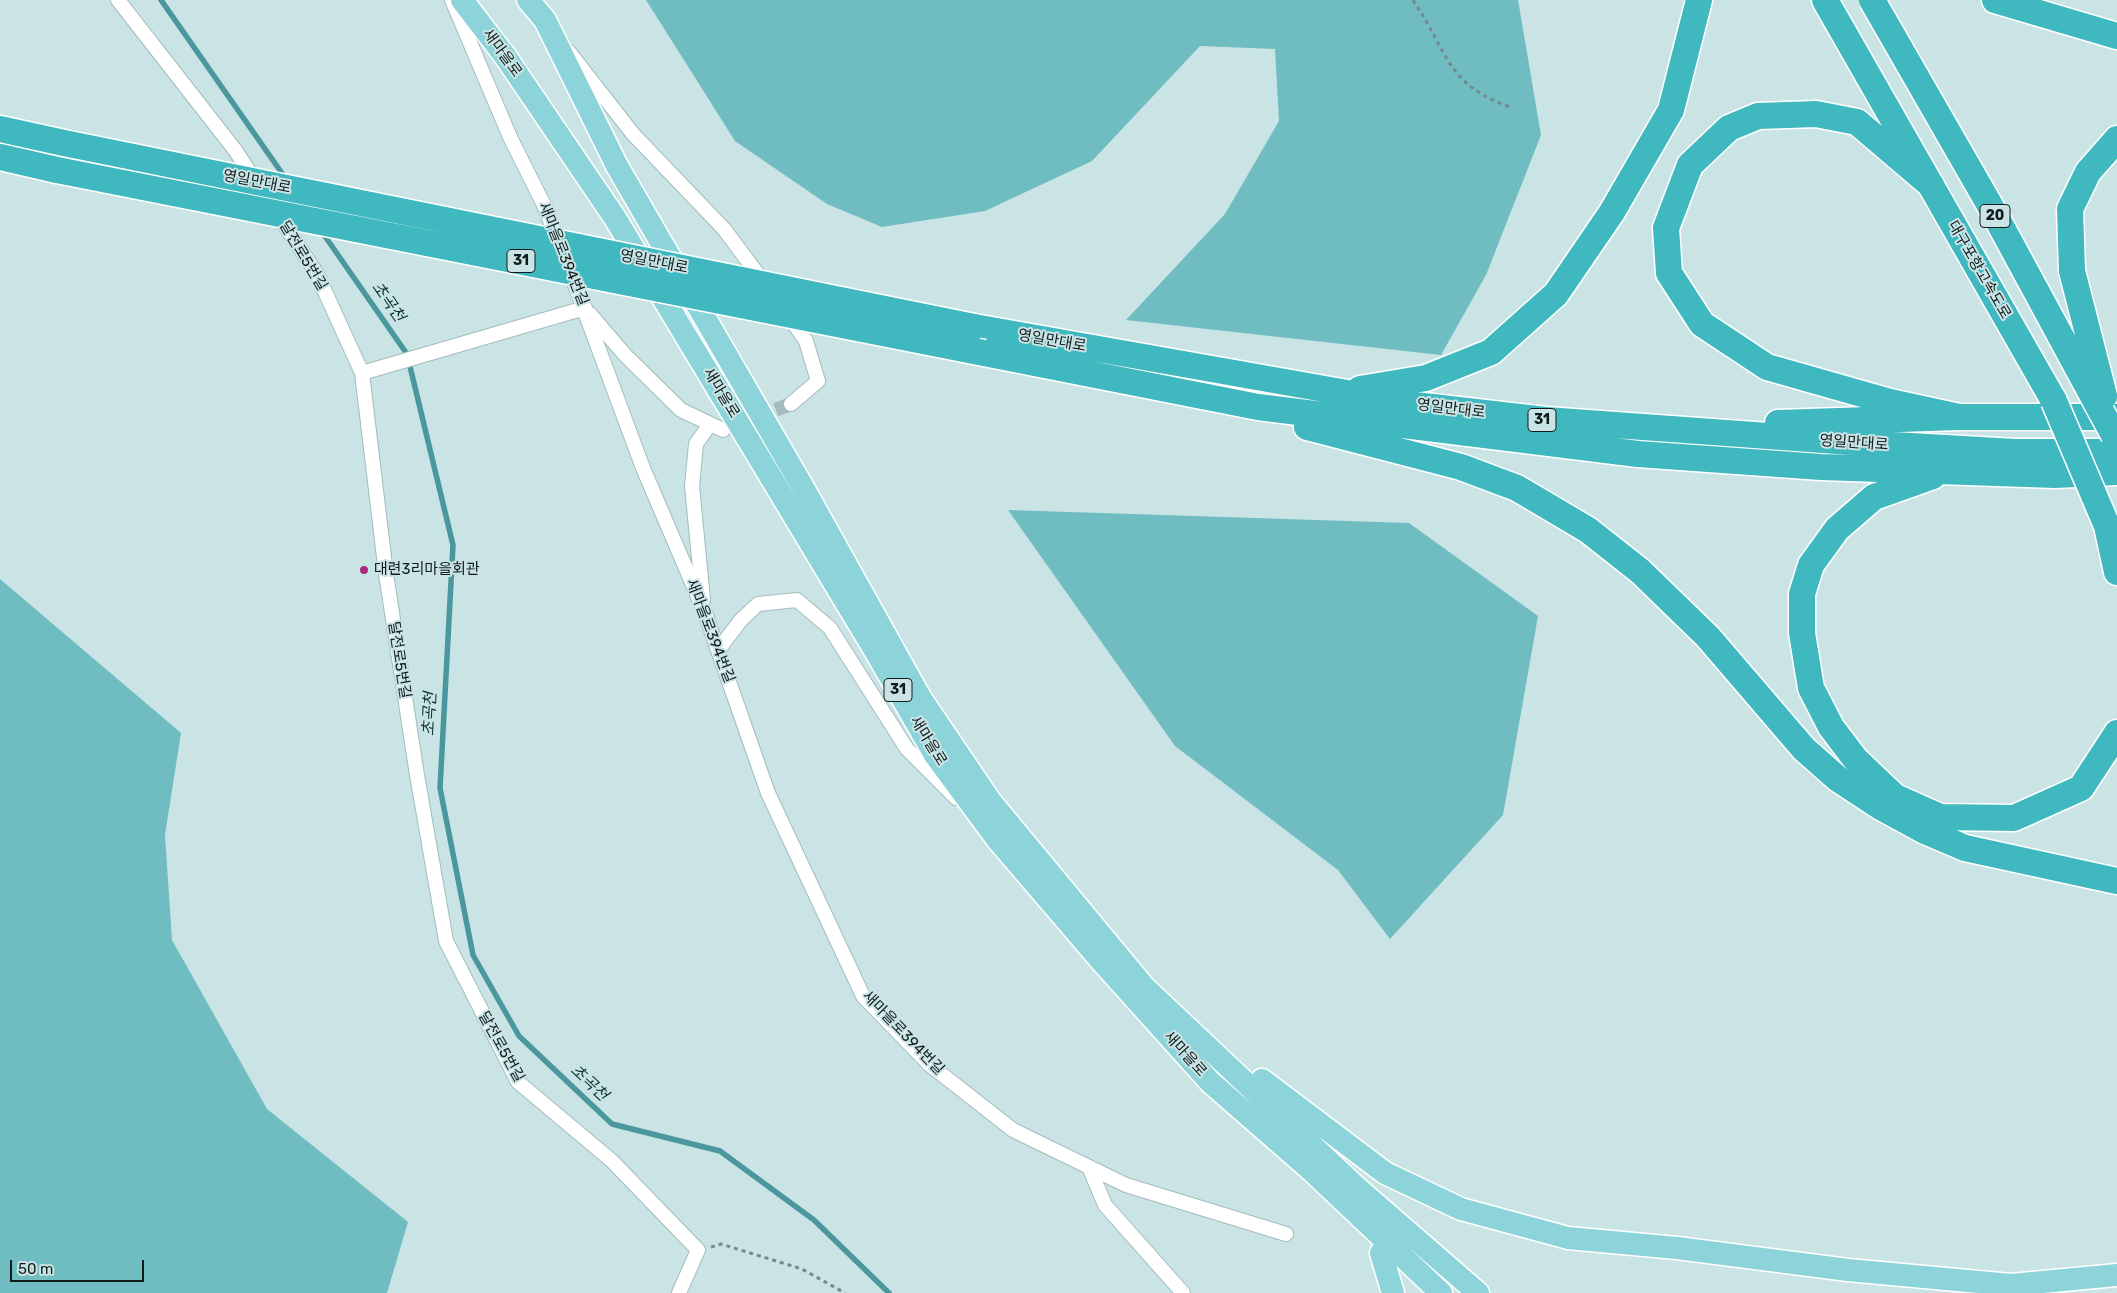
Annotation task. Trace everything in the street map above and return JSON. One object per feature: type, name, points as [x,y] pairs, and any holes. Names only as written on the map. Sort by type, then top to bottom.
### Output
[{"type":"highway","points":[[1343,392],[1426,378],[1491,352],[1556,294],[1612,212],[1671,110],[1699,0]]},
{"type":"highway","name":"대구포항고속도로","points":[[1825,0],[2054,401],[2112,537],[2117,572]]},
{"type":"highway","name":"20","points":[[1872,0],[1988,202],[2116,436]]},
{"type":"highway","points":[[1995,0],[2117,36]]},
{"type":"highway","points":[[1930,185],[1858,122],[1816,114],[1758,116],[1729,128],[1690,165],[1666,228],[1669,273],[1702,324],[1767,367],[1890,402],[1958,417],[2116,436],[2072,271],[2070,210],[2088,172],[2117,139]]},
{"type":"highway","name":"영일만대로","points":[[0,129],[974,327],[1415,404],[1546,420],[1715,434],[2015,452],[2116,436]]},
{"type":"highway","name":"영일만대로","points":[[0,157],[57,170],[984,352],[1258,408],[1638,454],[1821,467],[2055,475],[2117,472]]},
{"type":"highway","points":[[1258,408],[1308,427],[1462,468],[1517,488],[1588,530],[1640,571],[1708,637],[1804,750],[1838,779],[1925,831],[1965,848],[2117,881]]},
{"type":"highway","points":[[1715,434],[1781,423],[1958,417]]},
{"type":"highway","points":[[1946,471],[1874,497],[1837,529],[1811,565],[1802,594],[1802,633],[1811,688],[1831,727],[1856,760],[1895,796],[1940,817],[2014,818],[2081,788],[2117,734]]},
{"type":"main road","name":"새마을로","points":[[462,0],[505,56],[615,218],[876,652],[935,755],[997,839],[1104,964],[1210,1082],[1312,1171],[1441,1293]]},
{"type":"main road","name":"새마을로","points":[[528,0],[545,20],[617,166],[805,491],[921,699],[990,801],[1144,987],[1356,1188],[1478,1293]]},
{"type":"main road","points":[[1144,987],[1283,1097],[1385,1174],[1462,1209],[1568,1238],[1677,1248],[1848,1270],[2010,1286],[2117,1276]]},
{"type":"main road","points":[[1312,1171],[1381,1253],[1418,1293]]},
{"type":"main road","points":[[1381,1253],[1393,1293]]},
{"type":"street","name":"달전로5번길","points":[[118,0],[235,150],[306,257],[317,274],[362,373],[386,574],[417,775],[446,941],[518,1082],[612,1161],[698,1250]]},
{"type":"street","name":"새마을로394번길","points":[[452,0],[510,137],[544,205],[585,308],[643,468],[705,613],[768,793],[863,996],[930,1065],[1013,1130],[1126,1185],[1286,1234]]},
{"type":"street","points":[[545,20],[633,134],[724,228],[806,341],[818,381],[791,404]]},
{"type":"street","points":[[362,373],[585,308],[625,355],[681,410],[723,430]]},
{"type":"street","points":[[705,613],[692,486],[696,444],[710,424]]},
{"type":"street","points":[[718,650],[741,620],[758,604],[797,600],[830,628],[907,749],[997,839]]},
{"type":"street","points":[[1089,1167],[1104,1205],[1183,1293]]},
{"type":"street","points":[[679,1293],[698,1250]]},
{"type":"path","points":[[1413,0],[1431,26],[1454,72],[1481,95],[1513,108]]},
{"type":"path","points":[[698,1250],[721,1244],[802,1269],[845,1293]]},
{"type":"shaded area","points":[[646,0],[1518,0],[1541,135],[1486,275],[1441,355],[1126,320],[1225,214],[1279,121],[1275,49],[1200,46],[1092,161],[985,211],[882,227],[827,204],[735,141]]},
{"type":"shaded area","points":[[1008,510],[1409,523],[1538,616],[1503,815],[1390,939],[1338,870],[1175,746]]},
{"type":"shaded area","points":[[0,579],[181,733],[165,835],[172,940],[267,1109],[408,1222],[387,1293],[0,1293]]},
{"type":"waterway","name":"초곡천","points":[[161,0],[286,179]]},
{"type":"waterway","name":"초곡천","points":[[322,232],[407,354],[453,545],[440,788],[473,955],[519,1036],[612,1124],[720,1151],[814,1220],[889,1293]]},
{"type":"tunnel","points":[[756,417],[791,404]]},
{"type":"place","name":"대련3리마을회관","points":[[364,570]]}]
